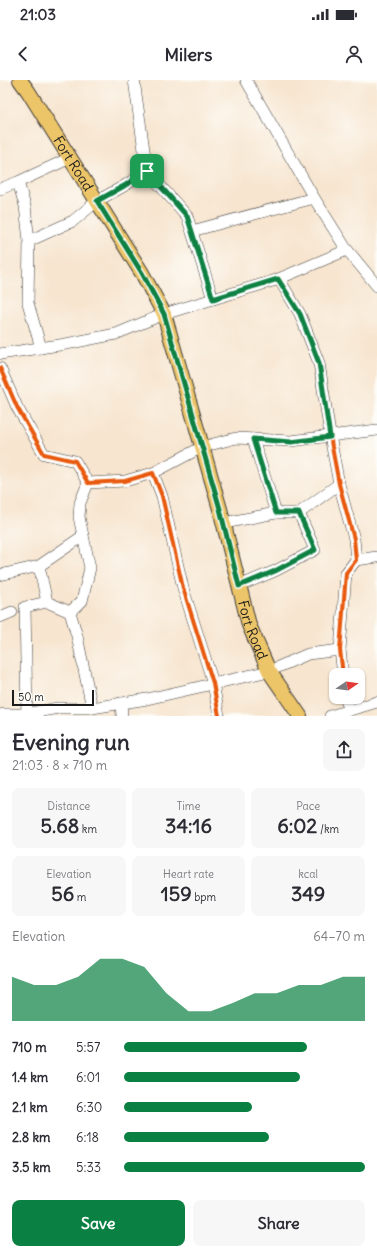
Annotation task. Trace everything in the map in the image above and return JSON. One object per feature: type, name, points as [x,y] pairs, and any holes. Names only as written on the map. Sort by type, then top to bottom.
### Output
[{"type":"main road","name":"Fort Road","points":[[20,80],[142,273],[164,314],[224,523],[249,626],[269,671],[300,716]]},
{"type":"street","points":[[134,80],[147,171],[187,216],[213,299]]},
{"type":"street","points":[[246,80],[314,198],[347,250],[377,286]]},
{"type":"street","points":[[0,189],[70,158]]},
{"type":"street","points":[[29,241],[73,221],[97,201],[147,171]]},
{"type":"street","points":[[18,182],[25,206],[29,241],[28,303],[41,348]]},
{"type":"street","points":[[192,231],[314,198]]},
{"type":"street","points":[[0,354],[66,344],[116,334],[164,314],[278,279],[347,250]]},
{"type":"street","points":[[278,279],[300,314],[319,363],[330,437],[339,484],[354,539],[356,560],[346,574],[340,650],[342,668]]},
{"type":"street","points":[[0,368],[17,407],[44,454],[75,461],[88,484]]},
{"type":"street","points":[[88,484],[126,481],[153,473],[202,447],[236,438],[291,442],[377,430]]},
{"type":"street","points":[[253,439],[276,513]]},
{"type":"street","points":[[153,473],[162,496],[183,588],[213,683],[219,716]]},
{"type":"street","points":[[70,612],[82,601],[90,568],[79,517],[80,503],[88,484]]},
{"type":"street","points":[[224,523],[276,513],[299,513],[339,484]]},
{"type":"street","points":[[239,586],[275,571],[315,550],[299,513]]},
{"type":"street","points":[[0,575],[39,566],[83,536]]},
{"type":"street","points":[[356,560],[377,557]]},
{"type":"street","points":[[39,566],[47,602]]},
{"type":"street","points":[[26,715],[25,607],[47,602],[70,612]]},
{"type":"street","points":[[0,617],[12,612]]},
{"type":"street","points":[[70,612],[77,636],[92,708]]},
{"type":"street","points":[[0,715],[26,715],[58,708],[92,708],[147,699],[269,671],[308,654],[340,650]]},
{"type":"street","points":[[330,716],[377,702]]},
{"type":"street","points":[[121,703],[122,716]]},
{"type":"street","points":[[347,704],[348,710]]},
{"type":"cycle path","points":[[279,279],[300,314],[319,363],[339,484],[354,539],[356,560],[346,573],[340,650],[342,668]]},
{"type":"cycle path","points":[[0,368],[17,407],[44,454],[75,461],[88,483],[125,481],[153,473],[162,496],[183,588],[213,683],[219,716]]},
{"type":"route","points":[[147,171],[187,216],[213,299],[278,279],[300,314],[319,363],[330,437],[291,442],[253,439],[276,513],[299,513],[315,550],[275,571],[239,586],[220,509],[164,314],[142,273],[97,201],[147,171]]}]
